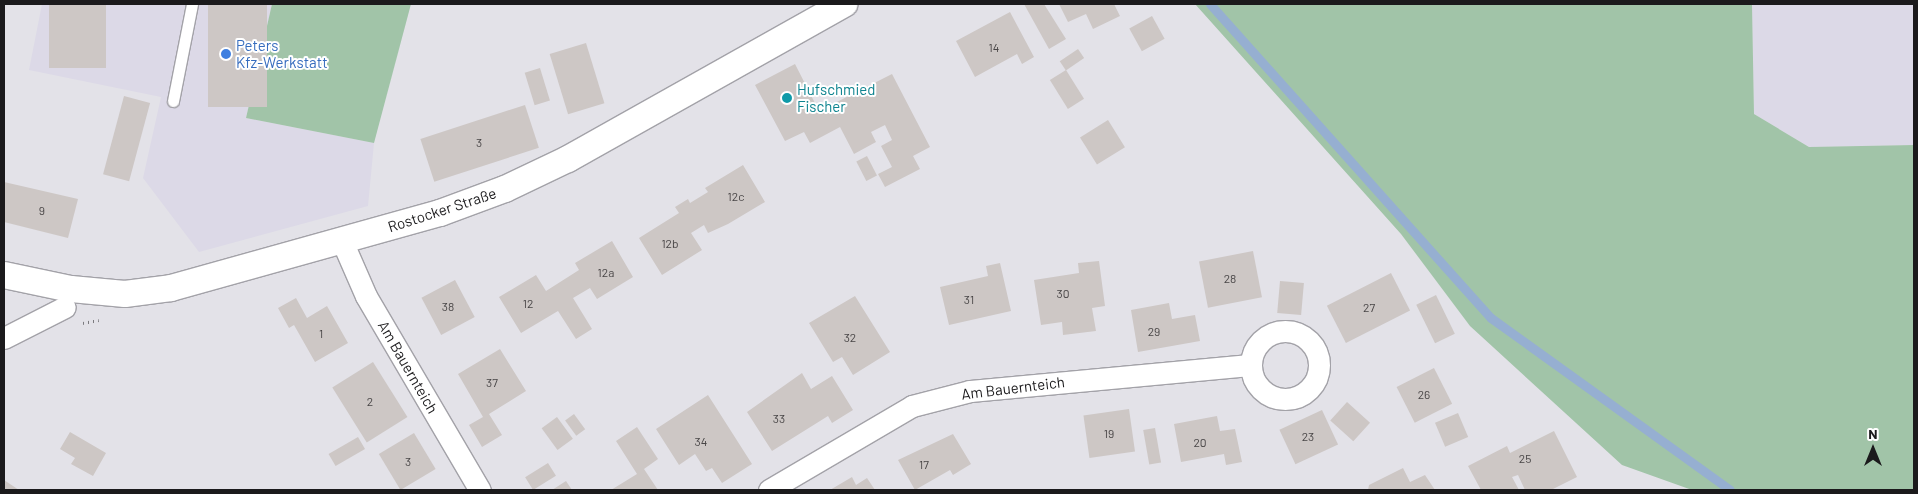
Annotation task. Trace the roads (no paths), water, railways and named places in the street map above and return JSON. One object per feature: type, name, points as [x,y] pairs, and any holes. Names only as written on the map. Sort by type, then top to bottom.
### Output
[{"type":"street","name":"Rostocker Straße","points":[[4,275],[71,289],[125,294],[224,277],[505,189],[645,118],[844,4]]},
{"type":"street","name":"Am Bauernteich","points":[[342,241],[366,296],[480,490]]},
{"type":"street","points":[[4,338],[65,307]]},
{"type":"street","name":"Am Bauernteich","points":[[769,490],[858,434],[920,404],[970,391],[1250,365]]},
{"type":"lane","points":[[173,102],[192,4]]},
{"type":"waterway","points":[[1210,4],[1491,318],[1730,490]]},
{"type":"place","name":"Peters Kfz-Werkstatt","points":[[226,54]]},
{"type":"place","name":"Hufschmied Fischer","points":[[787,98]]}]
